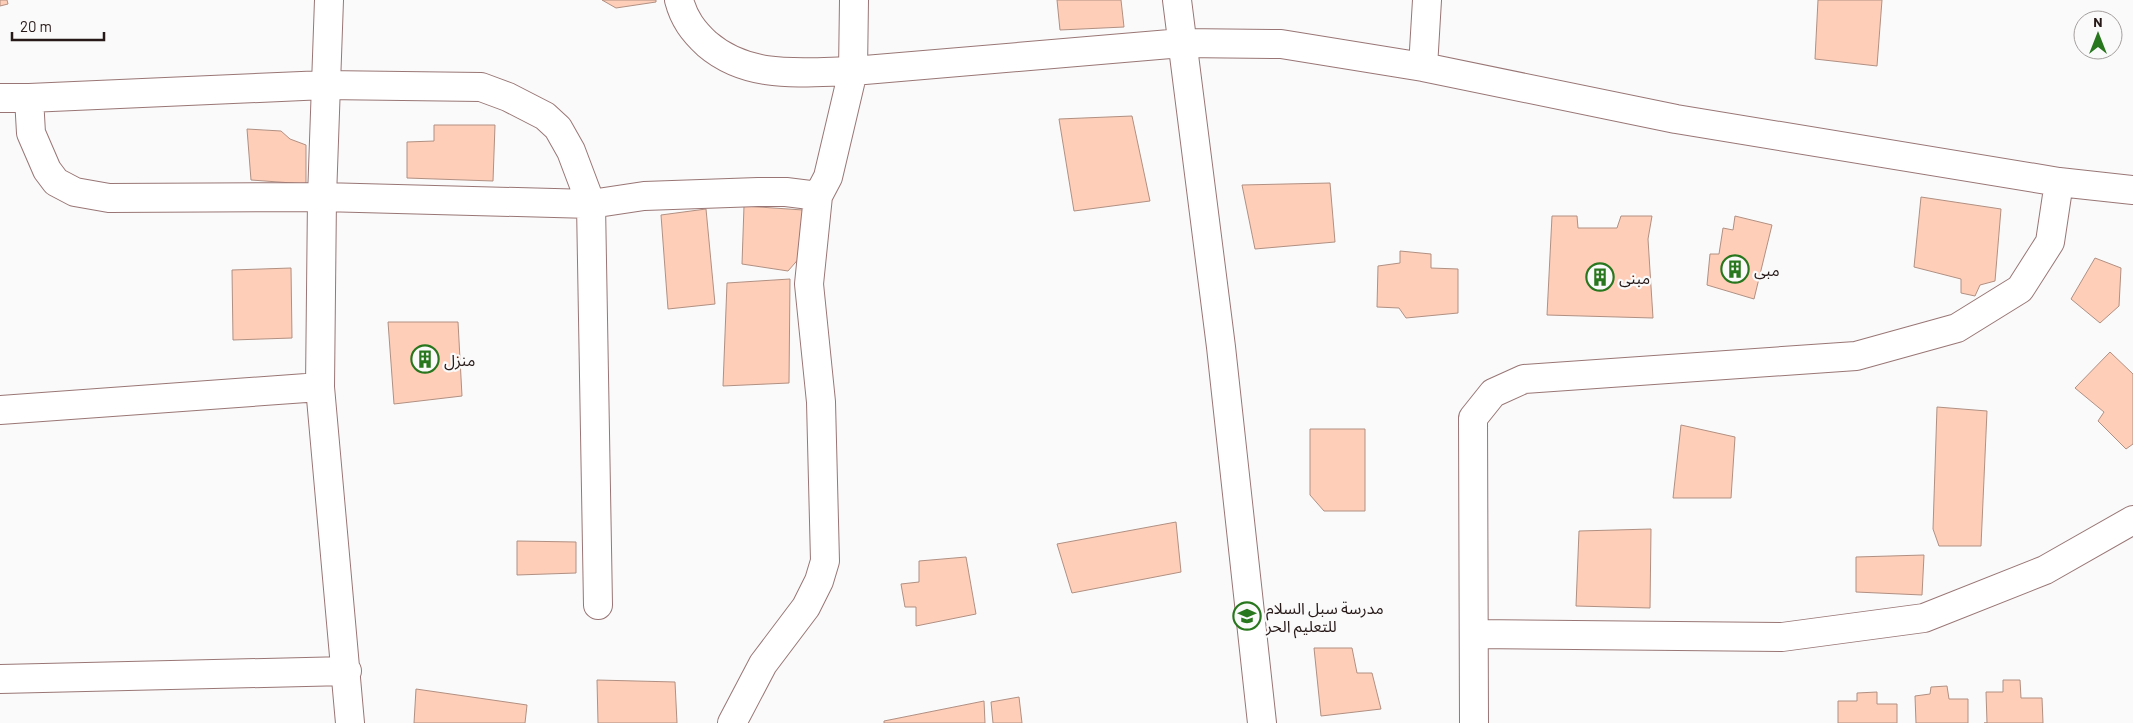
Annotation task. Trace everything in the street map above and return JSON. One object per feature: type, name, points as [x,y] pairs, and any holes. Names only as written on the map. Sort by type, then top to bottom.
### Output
[{"type":"street","points":[[328,0],[322,197],[320,387],[347,671],[350,723]]},
{"type":"street","points":[[679,0],[686,20],[696,34],[719,54],[750,68],[779,72],[853,71],[1182,43],[1281,44],[1423,67],[1676,119],[2059,182],[2133,190]]},
{"type":"street","points":[[732,723],[763,664],[806,606],[819,580],[825,561],[821,402],[809,284],[818,196],[828,177],[853,71],[854,0]]},
{"type":"street","points":[[1177,0],[1221,347],[1262,723]]},
{"type":"street","points":[[1423,67],[1427,0]]},
{"type":"street","points":[[0,98],[325,85],[481,86],[545,116],[558,128],[571,151],[591,204],[598,604]]},
{"type":"street","points":[[29,98],[31,133],[47,170],[56,182],[75,192],[109,198],[322,197],[591,204],[644,196],[758,192],[786,192],[818,196]]},
{"type":"street","points":[[1474,723],[1473,418],[1494,393],[1524,380],[1856,356],[1957,328],[2020,289],[2050,242],[2059,182]]},
{"type":"street","points":[[0,410],[320,387]]},
{"type":"street","points":[[1474,634],[1782,637],[1924,618],[2045,570],[2133,520]]},
{"type":"street","points":[[0,679],[347,671]]},
{"type":"building","points":[[0,0],[7,0],[8,4],[0,6]]},
{"type":"building","points":[[602,0],[656,0],[656,2],[616,8]]},
{"type":"building","points":[[1057,0],[1121,0],[1124,27],[1060,30]]},
{"type":"building","points":[[1818,0],[1882,0],[1877,66],[1815,59]]},
{"type":"building","points":[[1132,116],[1150,201],[1074,211],[1059,119]]},
{"type":"building","points":[[434,125],[495,125],[493,181],[407,178],[407,142],[434,141]]},
{"type":"building","points":[[247,129],[281,131],[290,139],[306,145],[306,184],[251,180]]},
{"type":"building","points":[[1330,183],[1335,242],[1255,249],[1242,185]]},
{"type":"building","points":[[1921,197],[2001,209],[1995,281],[1980,285],[1975,296],[1961,293],[1961,279],[1914,267]]},
{"type":"building","points":[[744,206],[803,210],[802,255],[788,271],[742,264]]},
{"type":"building","points":[[706,209],[715,304],[668,309],[661,215]]},
{"type":"building","name":"مبنى","points":[[1552,216],[1577,216],[1578,228],[1617,228],[1621,216],[1652,216],[1648,239],[1653,318],[1547,315]]},
{"type":"building","name":"مبى","points":[[1735,216],[1772,225],[1754,299],[1707,285],[1710,254],[1719,254],[1723,228],[1733,230]]},
{"type":"building","points":[[1400,251],[1431,254],[1431,268],[1458,269],[1458,313],[1406,318],[1399,308],[1377,307],[1378,266],[1400,263]]},
{"type":"building","points":[[2095,258],[2121,268],[2119,306],[2100,323],[2071,299]]},
{"type":"building","points":[[291,268],[292,338],[233,340],[232,270]]},
{"type":"building","points":[[790,279],[789,383],[723,386],[727,283]]},
{"type":"building","name":"منزل","points":[[388,322],[458,322],[462,396],[394,404]]},
{"type":"building","points":[[2110,352],[2133,374],[2133,444],[2126,449],[2098,421],[2104,412],[2075,388]]},
{"type":"building","points":[[1937,407],[1987,411],[1981,546],[1939,546],[1933,529]]},
{"type":"building","points":[[1681,425],[1735,437],[1731,498],[1673,498]]},
{"type":"building","points":[[1310,429],[1365,429],[1365,511],[1324,511],[1310,495]]},
{"type":"building","points":[[1176,522],[1181,572],[1072,593],[1057,544]]},
{"type":"building","points":[[1651,529],[1650,608],[1576,606],[1579,531]]},
{"type":"building","points":[[517,541],[576,542],[576,573],[517,575]]},
{"type":"building","points":[[1924,555],[1922,595],[1856,592],[1856,557]]},
{"type":"building","points":[[966,557],[976,614],[916,626],[916,607],[905,607],[901,584],[919,582],[919,561]]},
{"type":"building","points":[[1314,648],[1352,648],[1357,673],[1372,673],[1381,709],[1321,716]]},
{"type":"building","points":[[597,680],[675,682],[677,723],[598,723]]},
{"type":"building","points":[[2003,680],[2020,680],[2021,698],[2042,698],[2043,723],[1987,723],[1986,692],[2003,692]]},
{"type":"building","points":[[1947,686],[1949,699],[1968,699],[1968,723],[1916,723],[1915,696],[1930,694],[1931,687]]},
{"type":"building","points":[[416,689],[527,705],[525,723],[414,723]]},
{"type":"building","points":[[1877,692],[1877,704],[1897,704],[1897,723],[1838,723],[1838,701],[1857,701],[1857,693]]},
{"type":"building","points":[[1019,697],[1022,723],[993,723],[991,702]]},
{"type":"building","points":[[984,701],[985,723],[884,723],[884,721]]},
{"type":"place","name":"مبى","points":[[1735,269]]},
{"type":"place","name":"مبنى","points":[[1600,277]]},
{"type":"place","name":"منزل","points":[[425,359]]},
{"type":"place","name":"مدرسة سبل السلام للتعليم الحر","points":[[1247,616]]}]
